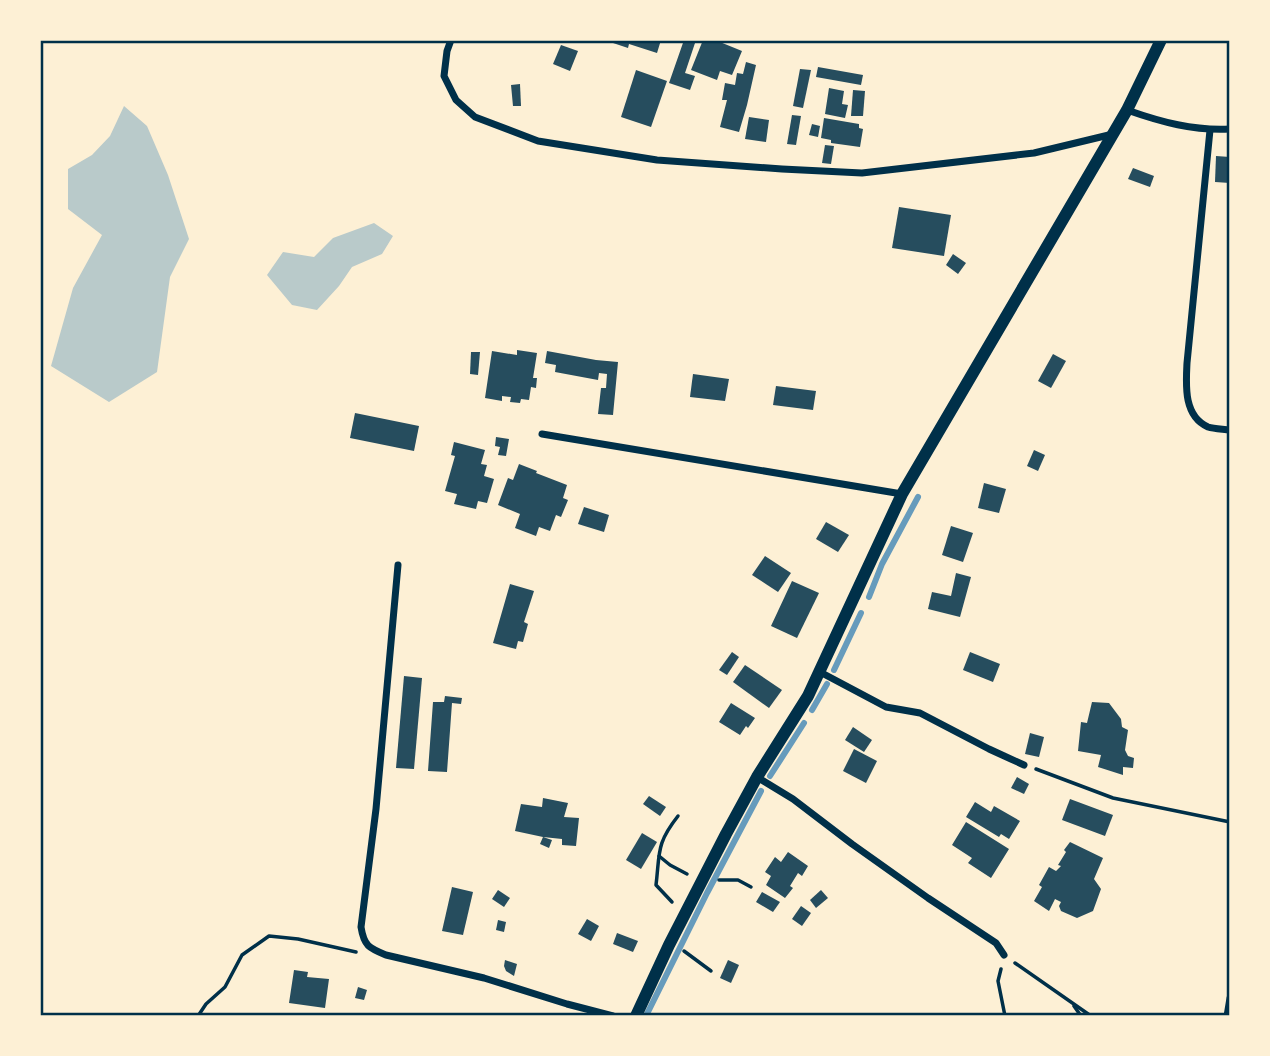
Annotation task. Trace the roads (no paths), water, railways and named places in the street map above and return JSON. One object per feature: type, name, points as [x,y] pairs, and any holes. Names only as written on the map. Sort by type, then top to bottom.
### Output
[{"type":"street","points":[[451,40],[444,76],[456,100],[475,117],[538,141],[657,160],[862,173],[1034,153],[1113,134]]},
{"type":"street","points":[[636,1016],[683,918],[710,880],[726,834],[757,777],[808,696],[902,494],[1127,110],[1161,40]]},
{"type":"street","points":[[1127,110],[1163,122],[1210,130],[1230,129]]},
{"type":"street","points":[[1210,130],[1186,396],[1198,421],[1209,427],[1230,430]]},
{"type":"street","points":[[542,434],[902,494]]},
{"type":"street","points":[[398,565],[376,808],[361,927],[363,941],[372,950],[386,955],[484,978],[613,1016]]},
{"type":"street","points":[[820,671],[886,707],[920,712],[1024,765]]},
{"type":"street","points":[[757,777],[793,799],[863,852],[996,943],[1004,955]]},
{"type":"street","points":[[1227,1016],[1230,998]]},
{"type":"waterway","points":[[869,597],[882,564],[918,497]]},
{"type":"waterway","points":[[834,670],[861,613]]},
{"type":"waterway","points":[[812,710],[827,684]]},
{"type":"waterway","points":[[770,776],[804,723]]},
{"type":"waterway","points":[[646,1016],[761,791]]}]
